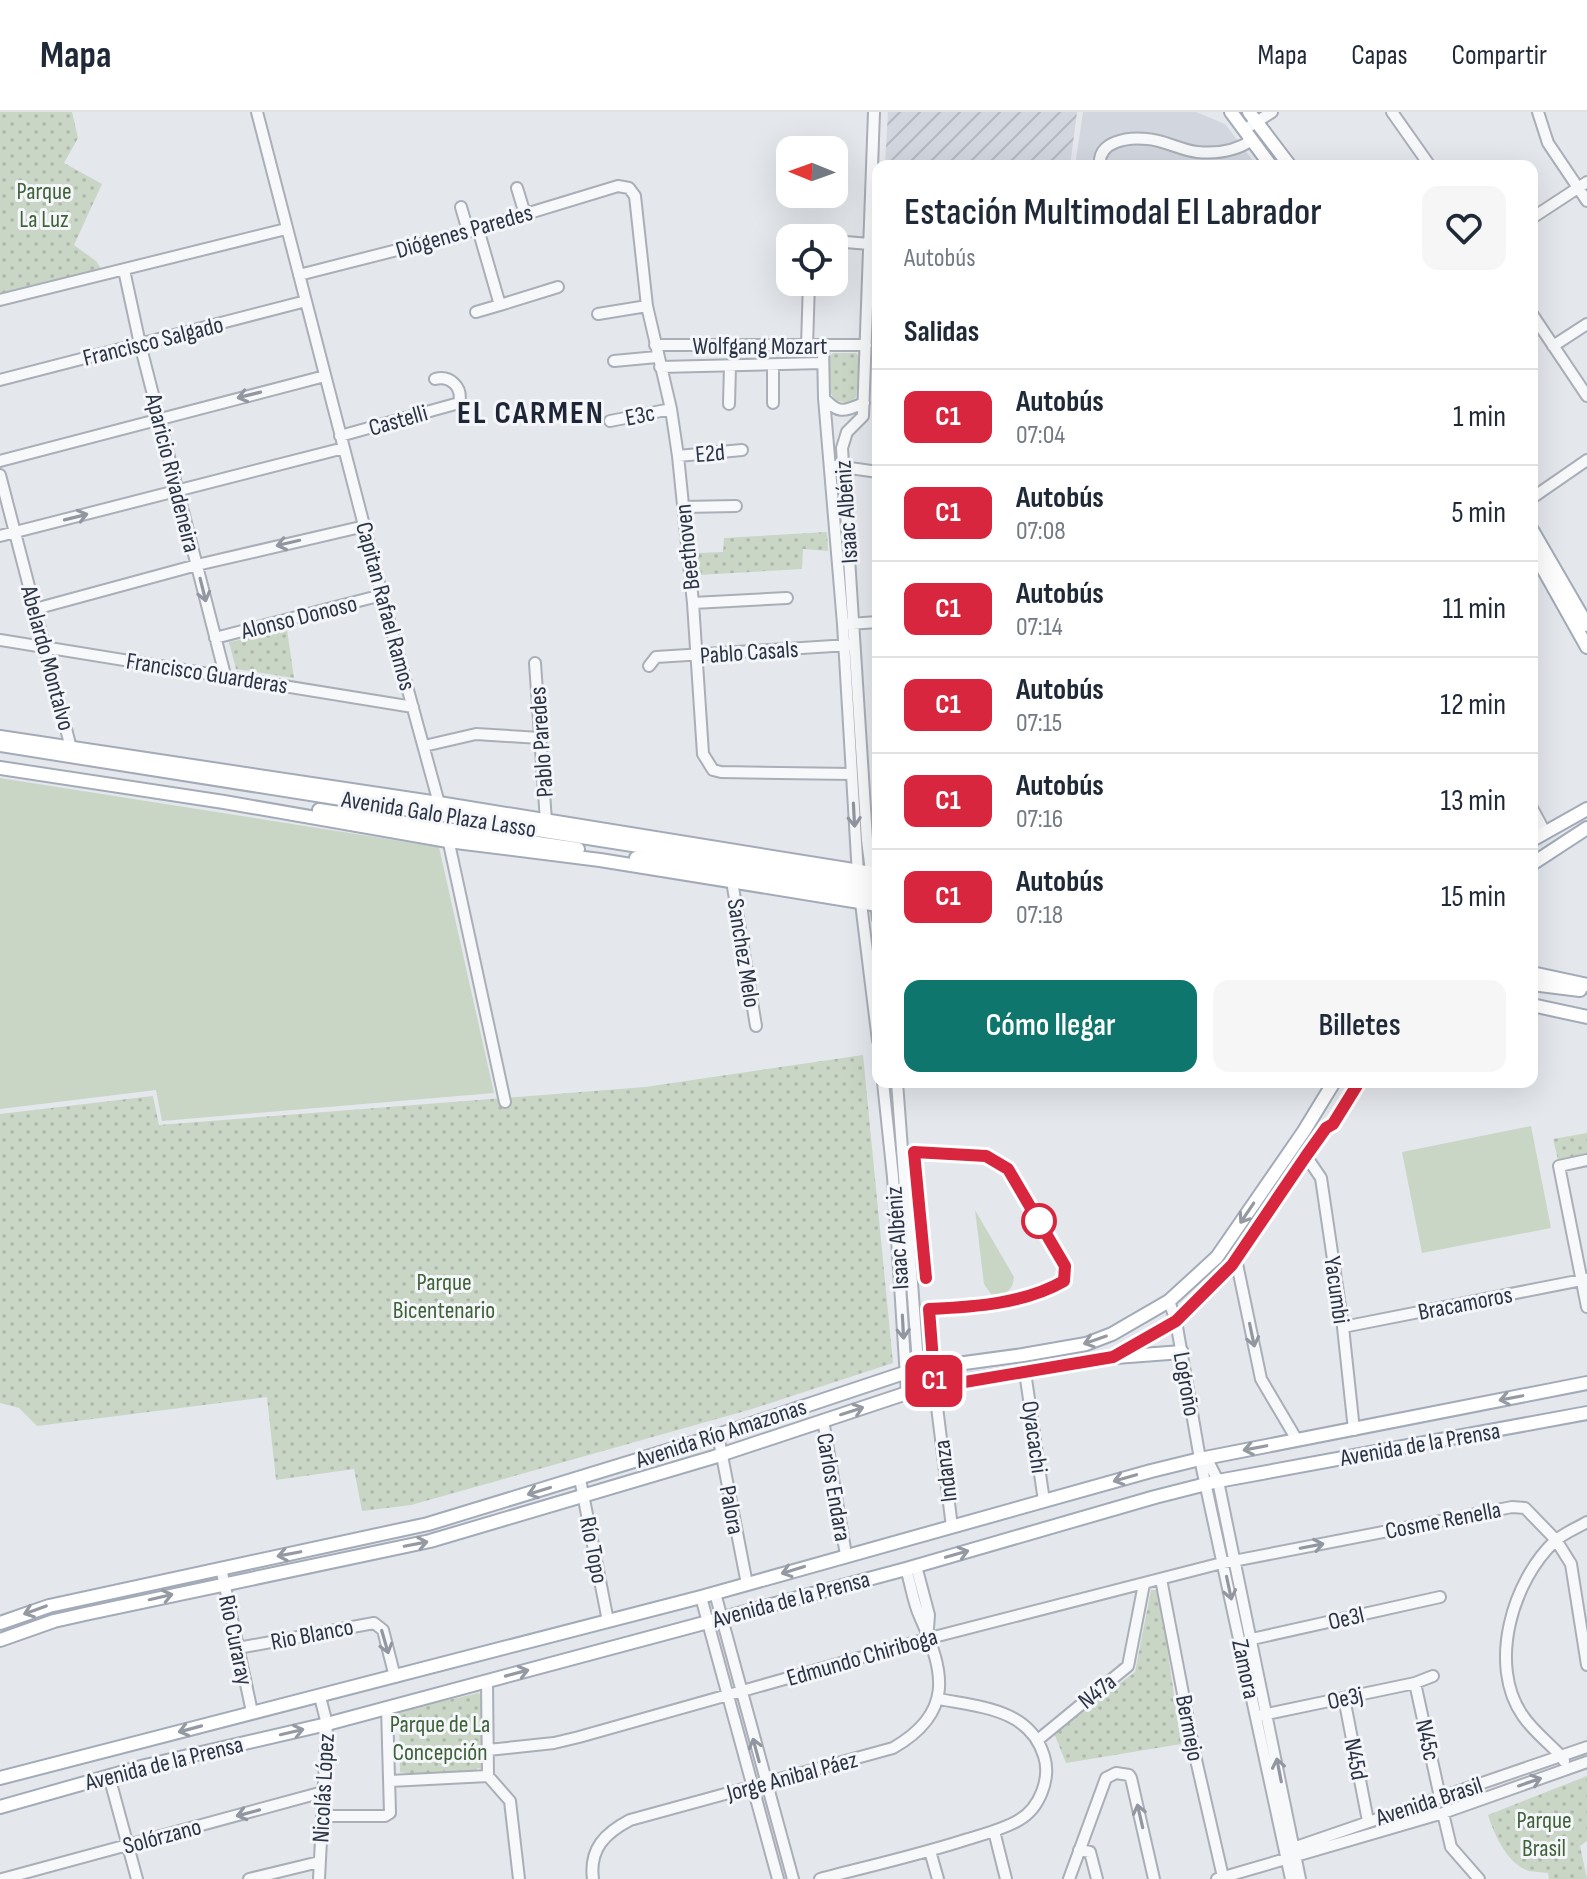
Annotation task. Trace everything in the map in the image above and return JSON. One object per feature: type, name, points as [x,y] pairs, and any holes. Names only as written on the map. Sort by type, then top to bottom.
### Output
[{"type":"main road","points":[[1231,112],[1267,160]]},
{"type":"main road","points":[[1253,117],[1285,160]]},
{"type":"main road","points":[[1538,540],[1587,625]]},
{"type":"main road","points":[[1538,556],[1577,605],[1587,647]]},
{"type":"main road","name":"Avenida Galo Plaza Lasso","points":[[0,737],[440,808],[870,888]]},
{"type":"main road","name":"Avenida Galo Plaza Lasso","points":[[0,745],[546,821],[870,888]]},
{"type":"main road","name":"Avenida Galo Plaza Lasso","points":[[0,760],[732,881],[870,888]]},
{"type":"main road","name":"Avenida Galo Plaza Lasso","points":[[0,768],[447,835],[870,888]]},
{"type":"main road","points":[[1538,836],[1587,809]]},
{"type":"main road","points":[[1538,860],[1587,828]]},
{"type":"main road","points":[[1538,975],[1587,990]]},
{"type":"main road","points":[[1538,985],[1587,990]]},
{"type":"main road","points":[[1538,1006],[1587,1010]]},
{"type":"main road","points":[[1556,1009],[1587,1019]]},
{"type":"main road","points":[[1538,1013],[1587,1019]]},
{"type":"main road","points":[[1291,1149],[1323,1088]]},
{"type":"main road","name":"Avenida Río Amazonas","points":[[0,1623],[49,1606],[428,1524],[580,1479],[919,1370],[1086,1344],[1134,1323],[1169,1301],[1217,1257],[1330,1088]]},
{"type":"main road","name":"Avenida Río Amazonas","points":[[0,1640],[54,1621],[430,1541],[722,1455],[914,1392],[1113,1357],[1176,1321],[1236,1259],[1355,1088]]},
{"type":"main road","points":[[1113,1357],[1182,1352]]},
{"type":"main road","name":"Avenida de la Prensa","points":[[0,1778],[701,1597],[1044,1501],[1297,1440],[1587,1383]]},
{"type":"main road","name":"Avenida de la Prensa","points":[[0,1807],[109,1776],[487,1682],[911,1568],[1155,1497],[1213,1483],[1587,1413]]},
{"type":"main road","points":[[366,1539],[370,1553]]},
{"type":"street","name":"Capitan Rafael Ramos","points":[[257,112],[447,835],[505,1102]]},
{"type":"street","name":"Isaac Albéniz","points":[[872,160],[874,112]]},
{"type":"street","points":[[1100,160],[1101,153],[1107,146],[1122,140],[1145,138],[1198,152],[1240,148],[1253,117],[1272,112]]},
{"type":"street","points":[[1392,112],[1426,160]]},
{"type":"street","points":[[1538,112],[1548,143],[1583,185],[1587,201]]},
{"type":"street","name":"Isaac Albéniz","points":[[870,888],[852,774],[842,448],[847,432],[863,416],[872,165]]},
{"type":"street","points":[[1538,214],[1583,185]]},
{"type":"street","name":"Diógenes Paredes","points":[[299,275],[473,230],[618,186],[629,188]]},
{"type":"street","points":[[517,188],[525,214]]},
{"type":"street","name":"Beethoven","points":[[629,188],[635,196],[647,306],[671,409],[678,456],[693,603],[703,754],[713,770],[852,774]]},
{"type":"street","points":[[461,207],[473,230],[500,305]]},
{"type":"street","points":[[0,300],[286,229]]},
{"type":"street","points":[[848,242],[869,244]]},
{"type":"street","name":"Aparicio Rivadeneira","points":[[124,270],[225,675]]},
{"type":"street","points":[[476,312],[558,287]]},
{"type":"street","points":[[807,346],[809,296]]},
{"type":"street","name":"Francisco Salgado","points":[[0,380],[306,301]]},
{"type":"street","points":[[598,314],[647,306]]},
{"type":"street","points":[[1538,323],[1587,396]]},
{"type":"street","points":[[1553,346],[1587,324]]},
{"type":"street","name":"Wolfgang Mozart","points":[[657,356],[866,345]]},
{"type":"street","name":"Isaac Albéniz","points":[[823,346],[830,465],[848,624]]},
{"type":"street","points":[[614,361],[657,356]]},
{"type":"street","name":"Wolfgang Mozart","points":[[657,356],[730,366],[822,363]]},
{"type":"street","points":[[773,365],[773,403]]},
{"type":"street","points":[[729,404],[730,366]]},
{"type":"street","points":[[0,461],[325,376]]},
{"type":"street","name":"Castelli","points":[[340,436],[459,403],[461,396],[452,380],[445,376],[435,379]]},
{"type":"street","points":[[824,398],[833,408],[841,411],[864,403]]},
{"type":"street","name":"E3c","points":[[610,421],[671,409]]},
{"type":"street","points":[[0,536],[344,448]]},
{"type":"street","name":"E2d","points":[[678,456],[742,450]]},
{"type":"street","points":[[1538,494],[1587,460]]},
{"type":"street","points":[[830,465],[872,471]]},
{"type":"street","name":"Abelardo Montalvo","points":[[0,475],[71,748]]},
{"type":"street","points":[[683,507],[736,506]]},
{"type":"street","points":[[35,609],[197,565],[365,526]]},
{"type":"street","name":"Alonso Donoso","points":[[215,638],[382,595]]},
{"type":"street","points":[[693,603],[787,598]]},
{"type":"street","points":[[848,624],[872,622]]},
{"type":"street","name":"Francisco Guarderas","points":[[0,640],[413,707]]},
{"type":"street","name":"Isaac Albéniz","points":[[849,645],[872,926]]},
{"type":"street","name":"Pablo Casals","points":[[649,666],[656,657],[849,645]]},
{"type":"street","name":"Pablo Paredes","points":[[535,663],[546,821]]},
{"type":"street","points":[[424,746],[476,734],[540,738]]},
{"type":"street","points":[[1538,819],[1545,832]]},
{"type":"street","name":"Sanchez Melo","points":[[732,881],[756,1026]]},
{"type":"street","name":"Isaac Albéniz","points":[[884,1088],[894,1134],[919,1370],[914,1392]]},
{"type":"street","name":"Isaac Albéniz","points":[[894,1134],[897,1088]]},
{"type":"street","name":"Yacumbi","points":[[1306,1156],[1321,1178],[1343,1327],[1354,1430]]},
{"type":"street","points":[[1587,1160],[1559,1166],[1587,1307]]},
{"type":"street","points":[[1236,1259],[1261,1379],[1297,1440]]},
{"type":"street","name":"Bracamoros","points":[[1343,1327],[1584,1280]]},
{"type":"street","name":"Logroño","points":[[1169,1301],[1176,1321],[1205,1461]]},
{"type":"street","name":"Indanza","points":[[919,1370],[935,1387],[952,1527]]},
{"type":"street","name":"Oyacachi","points":[[1025,1372],[1044,1501]]},
{"type":"street","name":"Carlos Endara","points":[[823,1420],[846,1555]]},
{"type":"street","name":"Palora","points":[[718,1435],[747,1584]]},
{"type":"street","name":"Zamora","points":[[1205,1461],[1236,1560],[1268,1713],[1291,1854],[1291,1879]]},
{"type":"street","name":"Río Topo","points":[[580,1479],[608,1621]]},
{"type":"street","name":"Zamora","points":[[1213,1483],[1223,1563],[1256,1716],[1300,1879]]},
{"type":"street","name":"Cosme Renella","points":[[1236,1560],[1512,1507],[1525,1508],[1556,1540],[1571,1564],[1587,1665]]},
{"type":"street","points":[[1567,1769],[1561,1756],[1523,1717],[1515,1701],[1507,1665],[1507,1639],[1520,1591],[1532,1568],[1556,1540],[1587,1522]]},
{"type":"street","name":"Edmundo Chiriboga","points":[[488,1750],[554,1743],[740,1692],[929,1634],[1236,1560]]},
{"type":"street","name":"Rio Curaray","points":[[221,1568],[252,1712]]},
{"type":"street","points":[[820,1879],[930,1851],[1022,1819],[1039,1800],[1047,1779],[1039,1739],[1021,1721],[993,1710],[939,1699],[939,1671],[929,1634],[919,1616],[911,1568]]},
{"type":"street","name":"Bermejo","points":[[1161,1579],[1220,1878]]},
{"type":"street","name":"N47a","points":[[1039,1739],[1128,1666],[1144,1584]]},
{"type":"street","points":[[715,1593],[793,1879]]},
{"type":"street","points":[[701,1597],[778,1879]]},
{"type":"street","name":"Oe3l","points":[[1252,1639],[1440,1597]]},
{"type":"street","name":"Rio Blanco","points":[[238,1648],[374,1623],[383,1630],[395,1677]]},
{"type":"street","name":"Oe3j","points":[[1256,1716],[1415,1683],[1433,1676]]},
{"type":"street","points":[[487,1682],[488,1776],[510,1801],[519,1879]]},
{"type":"street","name":"N45c","points":[[1415,1683],[1440,1797]]},
{"type":"street","name":"Nicolás López","points":[[319,1879],[327,1724],[320,1697]]},
{"type":"street","name":"N45d","points":[[1344,1698],[1368,1821]]},
{"type":"street","name":"Jorge Anibal Páez","points":[[593,1879],[591,1866],[597,1846],[610,1830],[633,1819],[893,1748],[913,1737],[930,1719],[939,1699]]},
{"type":"street","points":[[322,1816],[389,1814],[387,1708]]},
{"type":"street","name":"Avenida Brasil","points":[[1220,1878],[1291,1854],[1368,1821],[1587,1747]]},
{"type":"street","name":"Avenida Brasil","points":[[1291,1854],[1443,1813],[1587,1762]]},
{"type":"street","points":[[1069,1879],[1107,1775],[1123,1773],[1131,1778],[1154,1879]]},
{"type":"street","points":[[109,1776],[137,1879]]},
{"type":"street","points":[[390,1781],[488,1776]]},
{"type":"street","name":"Solórzano","points":[[2,1879],[323,1792]]},
{"type":"street","points":[[1443,1813],[1451,1847],[1479,1879]]},
{"type":"street","points":[[994,1831],[1006,1879]]},
{"type":"street","points":[[1079,1850],[1090,1852],[1097,1879]]},
{"type":"street","points":[[930,1851],[938,1879]]},
{"type":"street","points":[[249,1879],[319,1862]]},
{"type":"street","points":[[867,1867],[871,1879]]},
{"type":"shaded area","points":[[888,112],[1077,112],[1071,160],[885,160]]},
{"type":"shaded area","points":[[1083,112],[1196,112],[1225,124],[1252,160],[1076,160]]},
{"type":"green space","name":"Parque La Luz","points":[[0,112],[72,112],[78,138],[64,163],[102,184],[74,245],[96,261],[103,272],[0,295]]},
{"type":"green space","points":[[833,353],[856,353],[860,358],[856,397],[850,403],[837,401],[831,394],[829,357]]},
{"type":"green space","points":[[827,532],[828,551],[803,549],[802,569],[698,575],[697,553],[723,552],[724,538]]},
{"type":"green space","points":[[287,630],[294,678],[236,669],[229,642]]},
{"type":"green space","points":[[0,778],[439,847],[494,1093],[162,1121],[156,1090],[0,1109]]},
{"type":"green space","name":"Parque Bicentenario","points":[[863,1055],[893,1363],[752,1409],[411,1505],[362,1511],[354,1469],[276,1480],[267,1397],[37,1426],[19,1408],[0,1403],[0,1114],[153,1096],[159,1125],[645,1087]]},
{"type":"green space","points":[[1531,1126],[1551,1228],[1422,1253],[1402,1152]]},
{"type":"green space","points":[[1587,1133],[1587,1158],[1559,1164],[1553,1139]]},
{"type":"green space","points":[[975,1210],[1014,1277],[1012,1286],[1004,1294],[991,1294],[984,1284]]},
{"type":"green space","points":[[1151,1590],[1159,1590],[1181,1744],[1066,1763],[1054,1733],[1135,1672]]},
{"type":"green space","name":"Parque de La Concepción","points":[[479,1693],[482,1698],[485,1770],[400,1772],[399,1711]]},
{"type":"green space","name":"Parque Brasil","points":[[1587,1776],[1587,1841],[1580,1846],[1587,1879],[1549,1879],[1548,1873],[1529,1871],[1514,1862],[1498,1839],[1488,1815]]},
{"type":"bus line","name":"C1","points":[[926,1278],[914,1152],[986,1156],[1008,1169],[1065,1266],[1066,1274],[1064,1281],[1039,1293],[986,1305],[929,1309],[935,1387],[1113,1357],[1176,1321],[1232,1265],[1355,1088]]},
{"type":"district","name":"EL CARMEN","points":[[531,412]]}]
